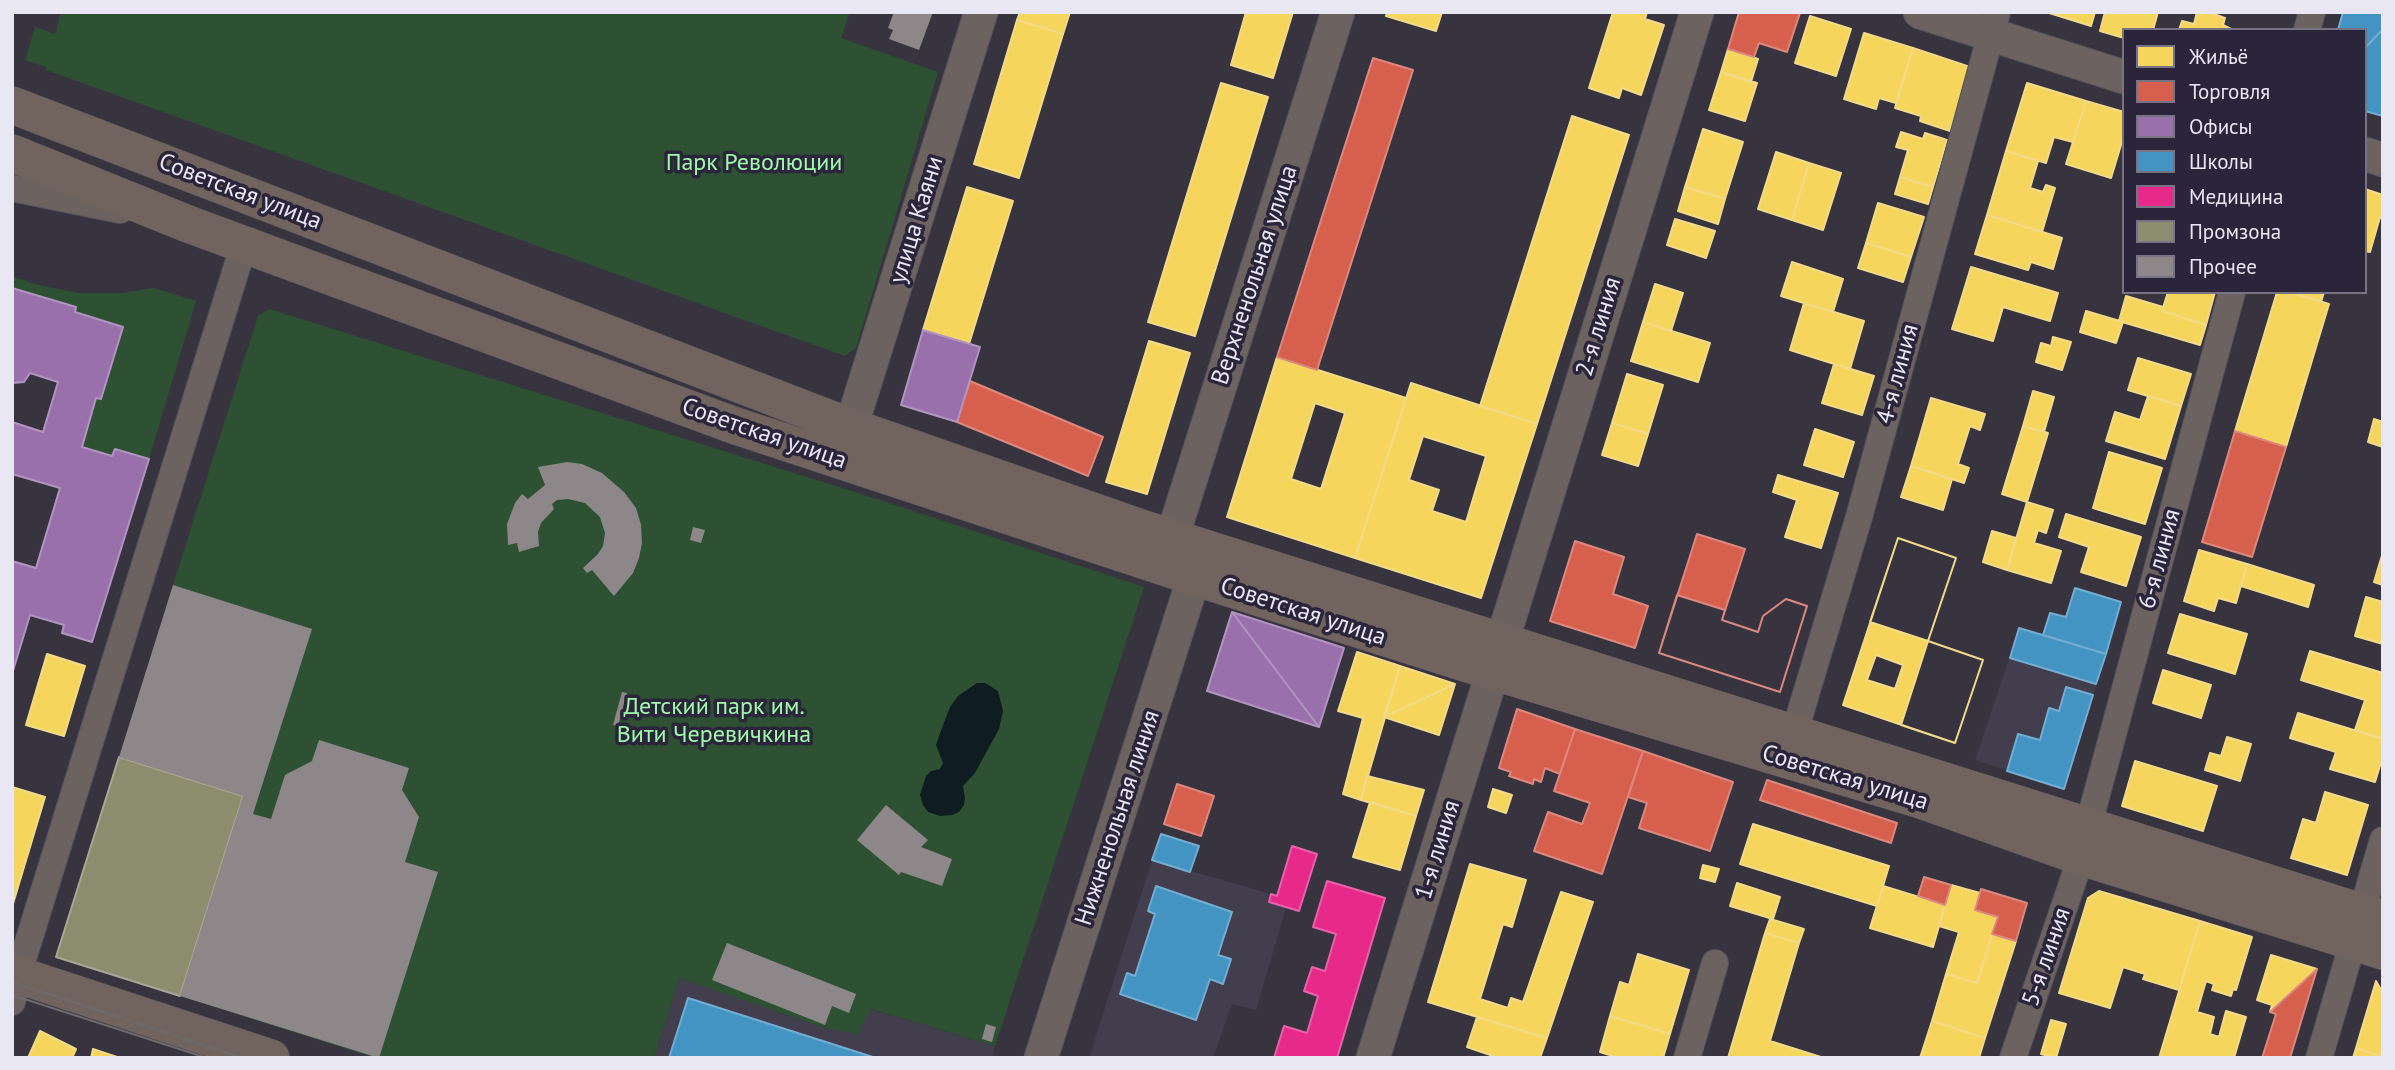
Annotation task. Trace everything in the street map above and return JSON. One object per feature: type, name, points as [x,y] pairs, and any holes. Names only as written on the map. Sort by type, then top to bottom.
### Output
[{"type":"main road","name":"Советская улица","points":[[12,105],[851,427],[1172,538],[1497,657],[1921,800],[2084,841]]},
{"type":"main road","name":"Советская улица","points":[[12,153],[188,223],[733,425],[1194,578],[1794,734],[2084,841],[2370,931]]},
{"type":"main road","points":[[14,984],[223,1050],[271,1058]]},
{"type":"street","name":"улица Каяни","points":[[851,427],[981,12]]},
{"type":"street","name":"Верхненольная улица","points":[[1172,538],[1338,12]]},
{"type":"street","name":"2-я линия","points":[[1497,657],[1697,12]]},
{"type":"street","points":[[1920,12],[1994,23],[2122,76]]},
{"type":"street","name":"4-я линия","points":[[1794,734],[1859,517],[1994,23]]},
{"type":"street","points":[[12,94],[49,119]]},
{"type":"street","points":[[12,188],[188,223]]},
{"type":"street","points":[[14,984],[244,244]]},
{"type":"street","name":"6-я линия","points":[[2084,841],[2231,294]]},
{"type":"street","points":[[531,351],[548,311]]},
{"type":"street","points":[[1172,538],[1194,578]]},
{"type":"street","name":"Нижненольная линия","points":[[1041,1058],[1194,578]]},
{"type":"street","name":"1-я линия","points":[[1373,1058],[1497,657]]},
{"type":"street","points":[[2319,1058],[2370,931],[2383,840]]},
{"type":"street","name":"5-я линия","points":[[2013,1058],[2084,841]]},
{"type":"street","points":[[1687,1058],[1715,963]]},
{"type":"shaded area","points":[[2019,628],[2106,654],[2064,789],[1975,760]]},
{"type":"shaded area","points":[[977,683],[985,683],[998,691],[1003,711],[999,729],[975,773],[963,786],[964,805],[959,812],[940,816],[928,812],[920,795],[926,776],[931,771],[940,769],[943,763],[936,745],[950,707],[958,696]]},
{"type":"shaded area","points":[[1152,860],[1271,894],[1268,902],[1286,908],[1256,1010],[1232,1004],[1213,1058],[1089,1058]]},
{"type":"shaded area","points":[[679,978],[825,1028],[870,1009],[995,1046],[992,1058],[654,1058]]},
{"type":"green space","name":"Парк Революции","points":[[61,12],[850,12],[841,38],[938,72],[856,348],[845,356],[46,70],[46,67],[25,60],[35,27],[55,34]]},
{"type":"green space","points":[[12,276],[34,284],[78,293],[123,293],[153,288],[196,301],[149,459],[115,449],[112,456],[82,447],[96,398],[102,399],[123,327],[75,312],[76,307],[12,288]]},
{"type":"green space","name":"Детский парк им. Вити Черевичкина","points":[[269,309],[877,499],[1144,587],[995,1046],[871,1009],[857,1034],[824,1028],[679,978],[654,1058],[375,1058],[180,996],[243,796],[258,800],[311,629],[173,585],[258,316]]},
{"type":"building: Жильё","points":[[1020,12],[1070,12],[1063,34],[1017,20]]},
{"type":"building: Жильё","points":[[1246,12],[1293,12],[1273,78],[1231,65]]},
{"type":"building: Жильё","points":[[1387,12],[1442,12],[1436,31],[1386,16]]},
{"type":"building: Жильё","points":[[1613,12],[1647,12],[1645,19],[1664,25],[1641,95],[1622,88],[1619,98],[1589,88]]},
{"type":"building: Жильё","points":[[2046,12],[2095,12],[2091,26]]},
{"type":"building: Жильё","points":[[2105,12],[2158,12],[2154,28],[2122,28],[2122,37],[2100,31]]},
{"type":"building: Жильё","points":[[2197,12],[2208,12],[2225,18],[2223,25],[2229,28],[2180,28],[2182,21],[2194,24]]},
{"type":"building: Жильё","points":[[1810,16],[1851,29],[1836,76],[1795,63]]},
{"type":"building: Жильё","points":[[1017,20],[1063,34],[1019,178],[974,164]]},
{"type":"building: Жильё","points":[[1864,33],[1913,48],[1896,103],[1879,98],[1876,109],[1844,99]]},
{"type":"building: Жильё","points":[[1913,48],[1970,67],[1950,131],[1920,121],[1921,116],[1895,108]]},
{"type":"building: Жильё","points":[[1728,49],[1758,59],[1751,82],[1721,72]]},
{"type":"building: Жильё","points":[[1721,72],[1757,83],[1745,121],[1709,110]]},
{"type":"building: Жильё","points":[[1221,83],[1268,97],[1195,336],[1148,322]]},
{"type":"building: Жильё","points":[[2027,83],[2086,101],[2073,142],[2054,137],[2046,163],[2006,151]]},
{"type":"building: Жильё","points":[[2086,101],[2122,111],[2122,142],[2111,178],[2066,164]]},
{"type":"building: Жильё","points":[[1572,116],[1629,135],[1537,424],[1480,406]]},
{"type":"building: Жильё","points":[[1703,129],[1743,142],[1725,199],[1685,187]]},
{"type":"building: Жильё","points":[[1901,132],[1923,139],[1925,133],[1947,140],[1933,187],[1900,177],[1908,150],[1896,147]]},
{"type":"building: Жильё","points":[[2006,151],[2038,161],[2030,188],[2043,192],[2046,185],[2055,188],[2042,232],[1987,215]]},
{"type":"building: Жильё","points":[[1776,152],[1809,163],[1792,220],[1758,209]]},
{"type":"building: Жильё","points":[[1809,163],[1841,173],[1823,230],[1792,220]]},
{"type":"building: Жильё","points":[[1900,177],[1933,187],[1928,204],[1895,194]]},
{"type":"building: Жильё","points":[[967,187],[1013,201],[969,344],[923,330]]},
{"type":"building: Жильё","points":[[1685,187],[1725,199],[1718,224],[1678,211]]},
{"type":"building: Жильё","points":[[2367,190],[2383,195],[2383,218],[2380,217],[2370,252],[2367,251]]},
{"type":"building: Жильё","points":[[1878,203],[1924,217],[1911,257],[1866,243]]},
{"type":"building: Жильё","points":[[1987,215],[2062,238],[2053,269],[2031,262],[2028,270],[1975,254]]},
{"type":"building: Жильё","points":[[1675,219],[1715,231],[1706,258],[1667,245]]},
{"type":"building: Жильё","points":[[1866,243],[1911,257],[1903,282],[1858,268]]},
{"type":"building: Жильё","points":[[1792,262],[1843,279],[1833,312],[1781,296]]},
{"type":"building: Жильё","points":[[1971,267],[2058,293],[2050,321],[2003,307],[1993,341],[1952,329]]},
{"type":"building: Жильё","points":[[1655,284],[1683,293],[1671,331],[1643,322]]},
{"type":"building: Жильё","points":[[2167,294],[2214,294],[2206,325],[2162,311]]},
{"type":"building: Жильё","points":[[2276,294],[2296,294],[2329,304],[2286,447],[2235,431]]},
{"type":"building: Жильё","points":[[2296,294],[2323,294],[2321,302]]},
{"type":"building: Жильё","points":[[2126,296],[2163,307],[2162,311],[2206,325],[2200,345],[2119,321]]},
{"type":"building: Жильё","points":[[1804,303],[1864,321],[1850,369],[1790,350]]},
{"type":"building: Жильё","points":[[2086,311],[2123,322],[2116,343],[2080,332]]},
{"type":"building: Жильё","points":[[1643,322],[1710,343],[1698,382],[1631,361]]},
{"type":"building: Жильё","points":[[2053,337],[2071,342],[2062,370],[2036,362],[2041,343],[2051,346]]},
{"type":"building: Жильё","points":[[1149,341],[1190,353],[1147,494],[1106,482]]},
{"type":"building: Жильё","points":[[1277,357],[1406,398],[1355,558],[1227,517]],"holes":[[[1315,403],[1345,413],[1321,489],[1291,479]]]},
{"type":"building: Жильё","points":[[2138,358],[2191,374],[2181,406],[2128,390]]},
{"type":"building: Жильё","points":[[1834,364],[1874,376],[1862,415],[1822,403]]},
{"type":"building: Жильё","points":[[1627,374],[1663,385],[1648,434],[1612,423]]},
{"type":"building: Жильё","points":[[1411,383],[1537,424],[1481,598],[1355,558]],"holes":[[[1423,436],[1486,456],[1466,522],[1432,511],[1439,490],[1409,480]]]},
{"type":"building: Жильё","points":[[2033,391],[2054,397],[2044,432],[2023,426]]},
{"type":"building: Жильё","points":[[2148,396],[2181,406],[2165,459],[2106,441],[2115,412],[2140,420]]},
{"type":"building: Жильё","points":[[1931,398],[1985,414],[1980,430],[1970,426],[1958,464],[1969,468],[1964,483],[1911,466]]},
{"type":"building: Жильё","points":[[2374,419],[2383,422],[2383,447],[2368,442]]},
{"type":"building: Жильё","points":[[1612,423],[1648,434],[1638,466],[1602,455]]},
{"type":"building: Жильё","points":[[2023,426],[2048,433],[2027,502],[2002,494]]},
{"type":"building: Жильё","points":[[1815,429],[1854,442],[1843,477],[1804,465]]},
{"type":"building: Жильё","points":[[2109,452],[2162,468],[2145,524],[2093,508]]},
{"type":"building: Жильё","points":[[1911,466],[1952,479],[1943,510],[1901,497]]},
{"type":"building: Жильё","points":[[1778,475],[1838,493],[1821,548],[1785,537],[1797,500],[1773,492]]},
{"type":"building: Жильё","points":[[2027,502],[2053,510],[2046,533],[2038,530],[2034,543],[2061,551],[2051,583],[2007,570]]},
{"type":"building: Жильё","points":[[2066,514],[2141,537],[2126,586],[2081,572],[2089,547],[2059,537]]},
{"type":"building: Жильё","points":[[1992,531],[2016,538],[2007,570],[1983,562]]},
{"type":"building: Жильё","points":[[1898,538],[1956,558],[1928,641],[1870,622]]},
{"type":"building: Жильё","points":[[1898,538],[1956,558],[1928,641],[1983,660],[1955,743],[1843,705]],"holes":[[[1876,655],[1903,665],[1895,689],[1867,680]]]},
{"type":"building: Жильё","points":[[2199,550],[2247,564],[2236,603],[2218,598],[2214,611],[2184,601]]},
{"type":"building: Жильё","points":[[2383,552],[2383,585],[2374,582]]},
{"type":"building: Жильё","points":[[2247,564],[2314,585],[2308,607],[2241,586]]},
{"type":"building: Жильё","points":[[2366,597],[2383,602],[2383,644],[2355,636]]},
{"type":"building: Жильё","points":[[2180,614],[2247,634],[2235,674],[2168,653]]},
{"type":"building: Жильё","points":[[1928,641],[1983,660],[1955,743],[1901,725]]},
{"type":"building: Жильё","points":[[2310,651],[2383,673],[2383,739],[2355,730],[2365,700],[2301,680]]},
{"type":"building: Жильё","points":[[1357,652],[1400,666],[1361,800],[1343,794],[1363,718],[1338,711]]},
{"type":"building: Жильё","points":[[47,654],[85,666],[64,736],[26,725]]},
{"type":"building: Жильё","points":[[1400,666],[1455,684],[1384,717]]},
{"type":"building: Жильё","points":[[2163,670],[2211,685],[2201,718],[2153,703]]},
{"type":"building: Жильё","points":[[1455,684],[1439,735],[1384,717]]},
{"type":"building: Жильё","points":[[2298,713],[2383,739],[2383,756],[2375,782],[2330,769],[2336,752],[2290,738]]},
{"type":"building: Жильё","points":[[2227,737],[2251,744],[2240,781],[2205,770],[2210,753],[2221,756]]},
{"type":"building: Жильё","points":[[2135,761],[2217,786],[2203,831],[2122,806]]},
{"type":"building: Жильё","points":[[1367,776],[1424,790],[1416,816],[1361,800]]},
{"type":"building: Жильё","points":[[12,787],[45,797],[12,907]]},
{"type":"building: Жильё","points":[[1493,789],[1512,795],[1506,813],[1488,807]]},
{"type":"building: Жильё","points":[[2325,792],[2368,805],[2347,875],[2291,858],[2303,819],[2316,823]]},
{"type":"building: Жильё","points":[[1370,802],[1416,816],[1400,870],[1353,857]]},
{"type":"building: Жильё","points":[[1753,824],[1889,866],[1877,906],[1740,864]]},
{"type":"building: Жильё","points":[[1470,864],[1526,880],[1512,927],[1503,924],[1480,999],[1508,1008],[1511,998],[1523,1002],[1561,892],[1593,902],[1547,1038],[1428,1002]]},
{"type":"building: Жильё","points":[[1703,865],[1719,869],[1715,882],[1700,878]]},
{"type":"building: Жильё","points":[[1737,883],[1780,897],[1773,919],[1730,906]]},
{"type":"building: Жильё","points":[[1951,885],[1980,893],[1975,910],[1998,917],[1977,983],[1946,974],[1959,932],[1939,926]]},
{"type":"building: Жильё","points":[[1883,886],[1945,905],[1933,947],[1870,928]]},
{"type":"building: Жильё","points":[[2099,891],[2200,921],[2179,990],[2143,979],[2145,974],[2123,967],[2110,1008],[2059,993],[2088,898]]},
{"type":"building: Жильё","points":[[1770,919],[1804,929],[1799,943],[1765,933]]},
{"type":"building: Жильё","points":[[2200,921],[2252,937],[2236,990],[2233,989],[2231,996],[2212,990],[2214,984],[2206,981],[2197,1012],[2214,1017],[2210,1034],[2219,1037],[2226,1011],[2246,1017],[2234,1058],[2159,1058]]},
{"type":"building: Жильё","points":[[1765,933],[1799,943],[1770,1041],[1824,1058],[1728,1058]]},
{"type":"building: Жильё","points":[[1992,934],[2016,941],[1985,1038],[1932,1021],[1946,974],[1977,983]]},
{"type":"building: Жильё","points":[[1638,954],[1689,970],[1670,1034],[1610,1016],[1620,982],[1629,985]]},
{"type":"building: Жильё","points":[[2271,955],[2317,969],[2270,1012],[2272,1005],[2257,1000]]},
{"type":"building: Жильё","points":[[2376,981],[2383,993],[2383,1057],[2356,1048]]},
{"type":"building: Жильё","points":[[1610,1016],[1670,1034],[1663,1058],[1619,1058],[1600,1052]]},
{"type":"building: Жильё","points":[[1477,1017],[1547,1038],[1540,1058],[1499,1058],[1467,1047]]},
{"type":"building: Жильё","points":[[2051,1020],[2066,1024],[2056,1058],[2041,1054]]},
{"type":"building: Жильё","points":[[1932,1021],[1985,1038],[1979,1058],[1920,1058]]},
{"type":"building: Жильё","points":[[40,1031],[76,1049],[72,1058],[28,1058]]},
{"type":"building: Жильё","points":[[2356,1048],[2383,1057],[2383,1058],[2353,1058]]},
{"type":"building: Жильё","points":[[93,1049],[120,1058],[91,1058]]},
{"type":"building: Торговля","points":[[1739,12],[1800,13],[1787,52],[1759,43],[1754,57],[1728,49]]},
{"type":"building: Торговля","points":[[1373,58],[1413,70],[1317,370],[1277,357]]},
{"type":"building: Торговля","points":[[970,381],[1103,437],[1088,476],[957,422]]},
{"type":"building: Торговля","points":[[2235,431],[2286,447],[2252,557],[2202,542]]},
{"type":"building: Торговля","points":[[1697,534],[1745,549],[1722,620],[1758,632],[1763,616],[1786,599],[1807,606],[1780,692],[1659,653]]},
{"type":"building: Торговля","points":[[1575,541],[1624,557],[1613,594],[1648,606],[1635,648],[1550,621]]},
{"type":"building: Торговля","points":[[1677,595],[1725,610],[1722,620],[1758,632],[1763,616],[1786,599],[1807,606],[1780,692],[1659,653]]},
{"type":"building: Торговля","points":[[1517,709],[1575,729],[1560,774],[1545,768],[1541,782],[1534,779],[1533,784],[1509,776],[1511,772],[1499,768]]},
{"type":"building: Торговля","points":[[1575,729],[1643,751],[1602,874],[1534,851],[1548,812],[1582,824],[1590,803],[1554,791]]},
{"type":"building: Торговля","points":[[1643,751],[1733,782],[1710,851],[1639,828],[1647,803],[1628,797]]},
{"type":"building: Торговля","points":[[1767,780],[1897,823],[1891,843],[1760,800]]},
{"type":"building: Торговля","points":[[1177,784],[1214,796],[1201,836],[1164,824]]},
{"type":"building: Торговля","points":[[1924,877],[1951,885],[1945,905],[1918,896]]},
{"type":"building: Торговля","points":[[1981,889],[2027,903],[2016,941],[1992,934],[1998,917],[1975,910]]},
{"type":"building: Торговля","points":[[2317,969],[2290,1058],[2262,1058],[2276,1014],[2270,1012]]},
{"type":"building: Офисы","points":[[12,288],[76,307],[75,312],[123,327],[101,399],[96,398],[82,447],[112,456],[115,449],[149,459],[92,642],[62,633],[64,625],[30,615],[12,674],[12,561],[36,568],[60,488],[12,474],[12,422],[43,432],[58,382],[30,373],[24,382],[12,383]]},
{"type":"building: Офисы","points":[[923,330],[980,347],[957,422],[901,405]]},
{"type":"building: Офисы","points":[[1232,612],[1319,727],[1207,691]]},
{"type":"building: Офисы","points":[[1232,612],[1344,648],[1319,727]]},
{"type":"building: Школы","points":[[2343,12],[2383,12],[2383,29],[2367,46],[2367,28],[2339,28]]},
{"type":"building: Школы","points":[[2383,29],[2383,116],[2367,112],[2367,46]]},
{"type":"building: Школы","points":[[2075,588],[2121,602],[2106,654],[2043,635],[2050,613],[2066,617]]},
{"type":"building: Школы","points":[[2019,628],[2106,654],[2096,684],[2010,658]]},
{"type":"building: Школы","points":[[2066,687],[2093,695],[2064,789],[2007,771],[2018,734],[2040,740],[2049,708],[2059,711]]},
{"type":"building: Школы","points":[[1161,834],[1199,846],[1190,872],[1152,860]]},
{"type":"building: Школы","points":[[1156,886],[1232,912],[1218,955],[1231,959],[1223,984],[1210,979],[1196,1020],[1120,994],[1127,973],[1135,976],[1155,914],[1148,911]]},
{"type":"building: Школы","points":[[688,998],[876,1058],[669,1058]]},
{"type":"building: Медицина","points":[[1292,846],[1317,854],[1299,911],[1269,902],[1271,894],[1277,896]]},
{"type":"building: Медицина","points":[[1327,881],[1385,898],[1337,1058],[1274,1058],[1284,1026],[1307,1033],[1318,996],[1304,991],[1312,967],[1325,971],[1336,934],[1313,927]]},
{"type":"building: Промзона","points":[[119,757],[243,796],[180,996],[56,957]]},
{"type":"building: Прочее","points":[[894,12],[933,12],[919,50],[889,39],[893,30],[888,28]]},
{"type":"building: Прочее","points":[[567,462],[582,464],[602,473],[624,492],[636,508],[641,525],[639,558],[633,573],[614,596],[592,570],[587,573],[583,568],[598,554],[603,546],[605,533],[600,517],[585,503],[568,499],[557,500],[552,504],[554,509],[541,523],[538,532],[539,546],[519,552],[517,543],[508,545],[507,524],[515,503],[522,494],[528,499],[545,485],[538,467]]},
{"type":"building: Прочее","points":[[693,527],[705,530],[701,543],[690,540]]},
{"type":"building: Прочее","points":[[173,585],[312,629],[253,814],[271,819],[285,775],[312,761],[319,740],[409,768],[402,790],[419,817],[405,862],[438,872],[379,1058],[180,996],[243,796],[119,757]]},
{"type":"building: Прочее","points":[[622,692],[627,693],[618,726],[613,725]]},
{"type":"building: Прочее","points":[[886,805],[928,840],[921,847],[952,859],[942,886],[901,872],[899,875],[857,840]]},
{"type":"building: Прочее","points":[[727,943],[856,994],[849,1013],[832,1006],[825,1025],[712,980]]},
{"type":"building: Прочее","points":[[986,1024],[996,1027],[992,1042],[982,1039]]},
{"type":"tram line","points":[[12,982],[243,1058]]},
{"type":"tram line","points":[[12,995],[207,1058]]}]
